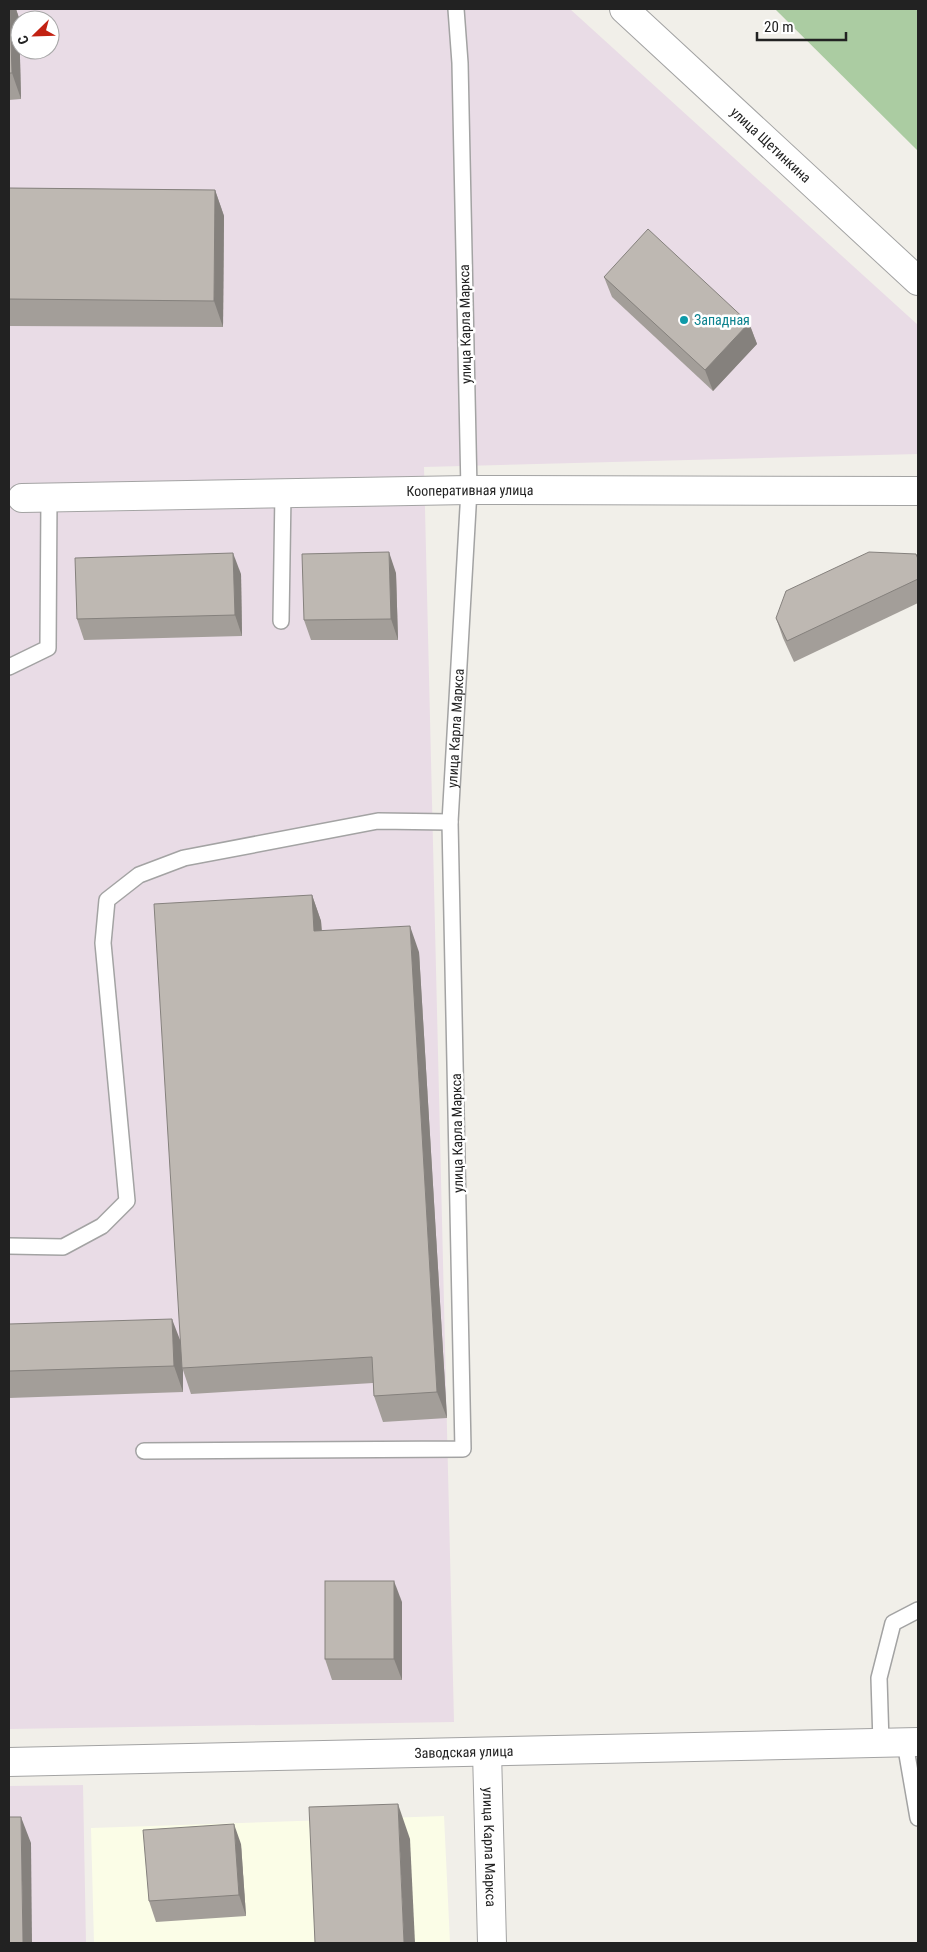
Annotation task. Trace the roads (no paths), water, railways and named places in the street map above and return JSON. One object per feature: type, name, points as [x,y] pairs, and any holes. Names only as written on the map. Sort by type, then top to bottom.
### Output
[{"type":"street","name":"улица Щетинкина","points":[[624,9],[918,281]]},
{"type":"street","name":"Кооперативная улица","points":[[22,498],[469,490],[918,491]]},
{"type":"street","name":"Заводская улица","points":[[9,1762],[901,1743]]},
{"type":"street","name":"улица Карла Маркса","points":[[487,1752],[492,1943]]},
{"type":"lane","name":"улица Карла Маркса","points":[[144,1451],[463,1449],[450,822],[469,490],[460,63],[456,9]]},
{"type":"lane","points":[[281,621],[283,494]]},
{"type":"lane","points":[[9,667],[48,648],[49,498]]},
{"type":"lane","points":[[9,1246],[62,1246],[102,1226],[127,1201],[103,943],[107,900],[139,875],[184,858],[378,821],[450,822]]},
{"type":"lane","points":[[918,1610],[893,1623],[879,1678],[901,1743],[918,1818]]},
{"type":"place","name":"Западная","points":[[684,320]]}]
